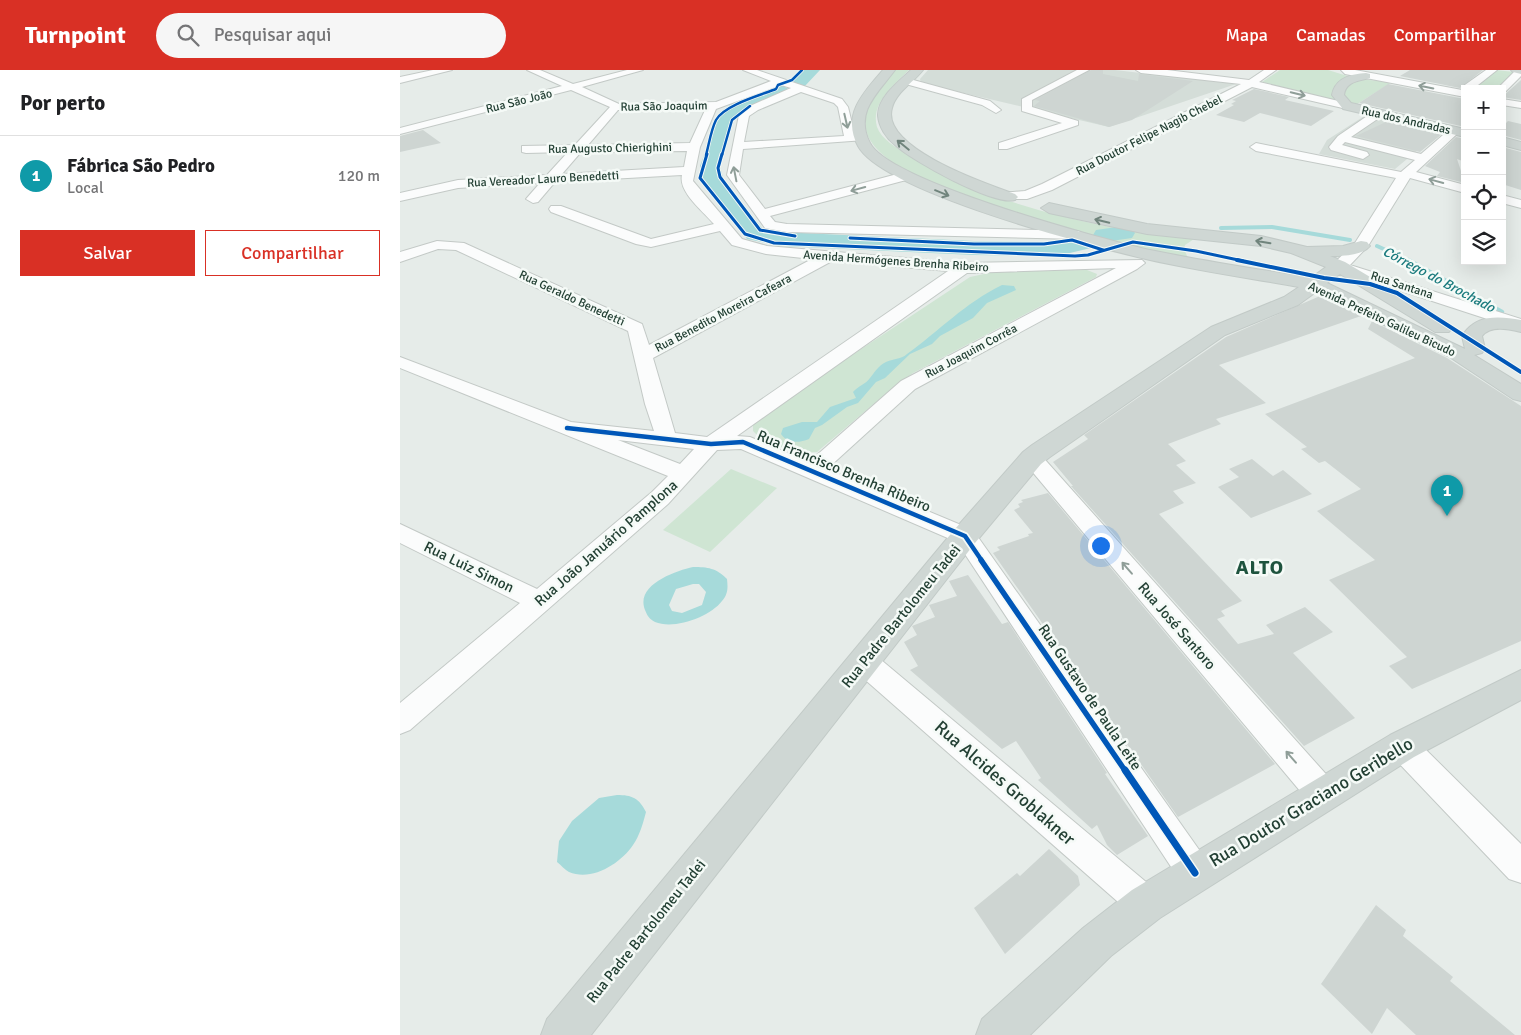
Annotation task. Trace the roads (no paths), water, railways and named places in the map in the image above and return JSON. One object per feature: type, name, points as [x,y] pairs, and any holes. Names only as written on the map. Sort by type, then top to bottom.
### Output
[{"type":"main road","points":[[861,138],[858,116],[865,98],[888,70]]},
{"type":"main road","points":[[1517,70],[1521,71]]},
{"type":"main road","points":[[1347,106],[1338,95],[1338,90],[1345,73],[1366,76]]},
{"type":"main road","name":"Avenida Prefeito Galileu Bicudo","points":[[911,76],[892,96],[885,109],[884,122],[888,130],[916,155],[952,175],[1007,196],[1054,210],[1147,230],[1212,236],[1296,248],[1340,266],[1521,378]]},
{"type":"main road","name":"Rua dos Andradas","points":[[1347,106],[1461,132]]},
{"type":"main road","name":"Avenida Prefeito Galileu Bicudo","points":[[861,138],[876,157],[905,176],[950,196],[1078,235],[1145,258],[1204,264],[1314,284],[1449,348],[1521,394]]},
{"type":"main road","points":[[1506,143],[1521,146]]},
{"type":"main road","points":[[905,176],[928,172],[952,175]]},
{"type":"main road","points":[[1212,236],[1195,247],[1204,264],[1221,277]]},
{"type":"main road","points":[[1296,248],[1333,252],[1361,246]]},
{"type":"main road","points":[[1145,258],[1267,290],[1275,298],[1275,308]]},
{"type":"main road","name":"Rua Padre Bartolomeu Tadei","points":[[562,1035],[965,536],[1032,458],[1218,332],[1291,301],[1340,266]]},
{"type":"main road","points":[[1475,349],[1472,336],[1478,327],[1492,324],[1521,325]]},
{"type":"main road","name":"Rua Doutor Graciano Geribello","points":[[998,1035],[1097,942],[1146,904],[1402,746],[1521,684]]},
{"type":"street","points":[[400,80],[446,70]]},
{"type":"street","name":"Rua São Joaquim","points":[[532,70],[615,105],[615,107],[715,105]]},
{"type":"street","name":"Rua São João","points":[[400,131],[638,70]]},
{"type":"street","points":[[748,70],[838,101],[843,107],[849,134],[861,138]]},
{"type":"street","points":[[1003,146],[1074,123],[1026,109],[1027,99],[1084,70]]},
{"type":"street","points":[[1142,70],[1174,72],[1250,83],[1347,106]]},
{"type":"street","name":"Rua Doutor Felipe Nagib Chebel","points":[[1007,196],[1027,194],[1047,187],[1250,83],[1271,70]]},
{"type":"street","points":[[1473,85],[1492,70]]},
{"type":"street","points":[[1506,85],[1521,71]]},
{"type":"street","points":[[911,76],[986,103],[996,110]]},
{"type":"street","points":[[1366,76],[1461,90]]},
{"type":"street","points":[[715,105],[781,81]]},
{"type":"street","name":"Avenida Hermógenes Brenha Ribeiro","points":[[801,88],[754,108],[744,115],[733,175],[770,225],[787,228],[1078,235]]},
{"type":"street","points":[[1506,103],[1521,105]]},
{"type":"street","name":"Avenida Hermógenes Brenha Ribeiro","points":[[715,105],[709,111],[694,147],[687,181],[690,189],[722,226],[737,242],[747,246],[829,256],[963,268],[1145,258]]},
{"type":"street","points":[[533,199],[615,107]]},
{"type":"street","points":[[1376,113],[1372,118],[1342,138],[1335,148],[1352,158],[1461,188]]},
{"type":"street","name":"Rua Padre Bartolomeu Tadei","points":[[1340,266],[1361,246],[1406,174],[1423,158],[1461,133]]},
{"type":"street","points":[[737,146],[861,138]]},
{"type":"street","points":[[1342,138],[1423,158]]},
{"type":"street","name":"Rua Augusto Chierighini","points":[[526,149],[694,147]]},
{"type":"street","points":[[1256,147],[1391,162]]},
{"type":"street","name":"Rua Vereador Lauro Benedetti","points":[[400,197],[458,184],[553,177],[688,171]]},
{"type":"street","points":[[761,214],[905,176]]},
{"type":"street","points":[[1047,187],[1043,196],[1046,203],[1054,210]]},
{"type":"street","points":[[1506,200],[1521,204]]},
{"type":"street","points":[[556,209],[651,243],[722,226]]},
{"type":"street","name":"Rua Geraldo Benedetti","points":[[400,257],[437,245],[459,246],[636,328],[655,404],[667,439]]},
{"type":"street","name":"Rua Benedito Moreira Cafeara","points":[[643,356],[829,256]]},
{"type":"street","name":"Rua Joaquim Corrêa","points":[[811,472],[908,385],[1145,258]]},
{"type":"street","name":"Rua Santana","points":[[1340,266],[1521,325]]},
{"type":"street","name":"Rua João Januário Pamplona","points":[[400,722],[538,601],[660,498],[711,444],[963,268]]},
{"type":"street","points":[[400,362],[567,428],[621,442],[684,474]]},
{"type":"street","points":[[621,442],[650,414],[655,404]]},
{"type":"street","name":"Rua Francisco Brenha Ribeiro","points":[[621,442],[667,439],[711,444],[743,442],[965,536]]},
{"type":"street","name":"Rua José Santoro","points":[[1032,458],[1322,794]]},
{"type":"street","name":"Rua Luiz Simon","points":[[400,533],[538,601]]},
{"type":"street","name":"Rua Gustavo de Paula Leite","points":[[965,536],[1195,872]]},
{"type":"street","name":"Rua Alcides Groblakner","points":[[864,662],[1146,904]]},
{"type":"street","points":[[1402,746],[1521,867]]},
{"type":"water","points":[[1002,285],[1014,286],[1016,290],[987,303],[973,318],[940,336],[932,344],[910,354],[885,378],[876,382],[858,403],[847,407],[815,428],[809,439],[794,442],[787,440],[781,434],[783,428],[802,422],[817,422],[830,407],[856,398],[853,392],[868,380],[881,365],[905,356],[976,300]]},
{"type":"water","points":[[693,567],[715,570],[727,579],[726,593],[716,607],[701,617],[681,623],[663,624],[655,622],[648,617],[643,601],[651,586],[667,576]],"holes":[[[699,584],[706,592],[702,605],[682,613],[672,611],[669,605],[676,589]]]},
{"type":"water","points":[[617,795],[638,800],[646,812],[633,845],[614,864],[596,873],[587,875],[569,872],[557,862],[559,841],[572,821],[599,798]]},
{"type":"waterway","name":"Córrego do Brochado","points":[[798,84],[812,70]]},
{"type":"waterway","name":"Córrego do Brochado","points":[[782,90],[739,107],[726,116],[710,166],[714,183],[755,234],[780,239],[974,248],[1057,249],[1083,243]]},
{"type":"waterway","name":"Córrego do Brochado","points":[[1221,228],[1272,227],[1350,240]]},
{"type":"waterway","name":"Córrego do Brochado","points":[[1104,235],[1124,233]]},
{"type":"waterway","name":"Córrego do Brochado","points":[[1377,246],[1409,261]]},
{"type":"waterway","name":"Córrego do Brochado","points":[[1409,261],[1502,312]]},
{"type":"place","name":"Fábrica São Pedro","points":[[1447,516]]},
{"type":"district","name":"ALTO","points":[[1260,567]]}]
